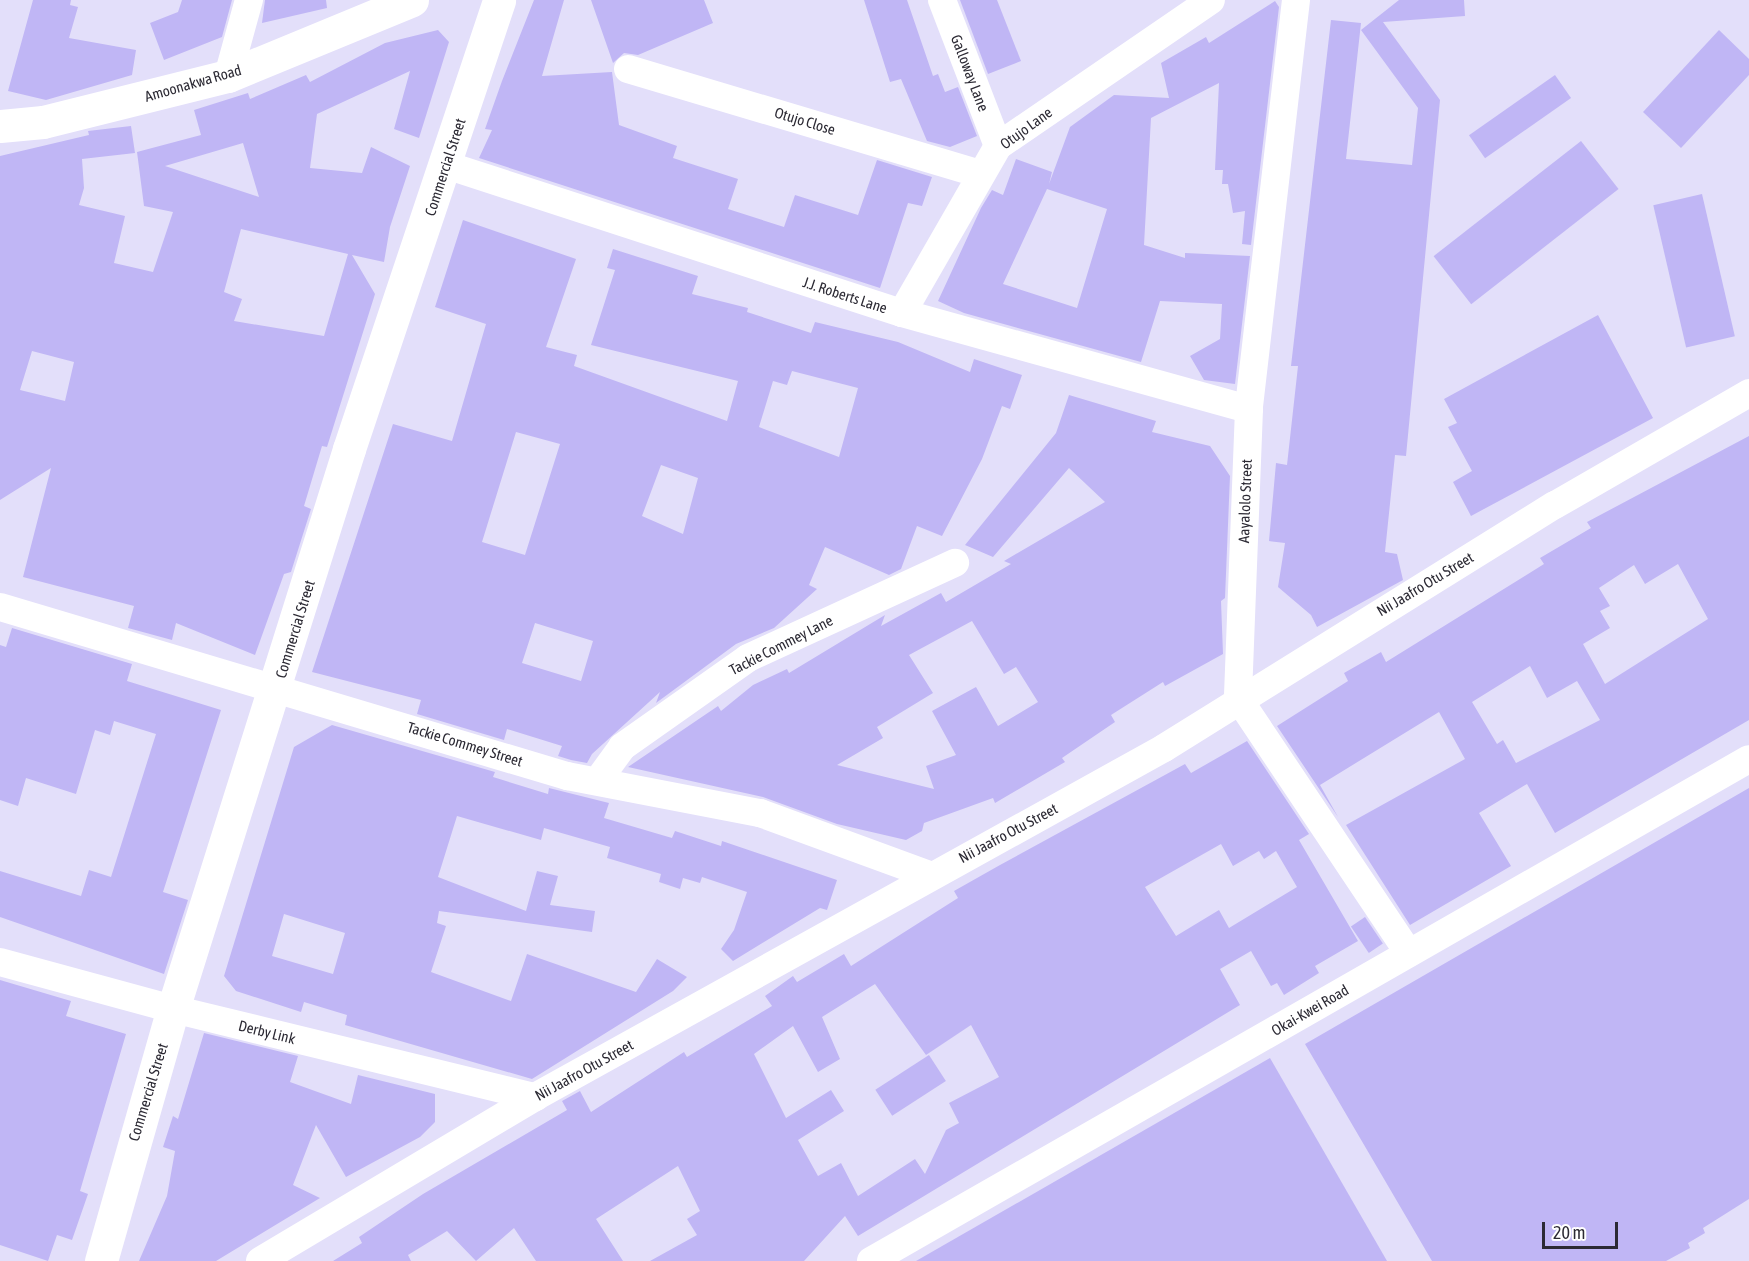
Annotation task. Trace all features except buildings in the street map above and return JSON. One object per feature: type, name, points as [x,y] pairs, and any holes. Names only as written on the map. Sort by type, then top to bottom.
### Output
[{"type":"street","points":[[228,76],[249,0]]},
{"type":"street","name":"Amoonakwa Road","points":[[0,126],[44,122],[228,76],[412,0]]},
{"type":"street","name":"Commercial Street","points":[[101,1261],[173,1009],[278,686],[349,449],[446,165],[499,0]]},
{"type":"street","name":"Galloway Lane","points":[[942,0],[998,146]]},
{"type":"street","name":"Otujo Lane","points":[[902,313],[998,146],[1211,0]]},
{"type":"street","name":"Aayalolo Street","points":[[1238,698],[1249,409],[1296,0]]},
{"type":"street","name":"Otujo Close","points":[[628,69],[981,174]]},
{"type":"street","name":"J.J. Roberts Lane","points":[[446,165],[902,313],[1249,409]]},
{"type":"street","name":"Nii Jaafro Otu Street","points":[[260,1261],[535,1097],[929,876],[1164,748],[1238,698],[1749,393]]},
{"type":"street","name":"Tackie Commey Lane","points":[[599,779],[622,747],[748,658],[955,562]]},
{"type":"street","name":"Tackie Commey Street","points":[[0,607],[278,686],[567,776],[599,779],[760,813],[929,876]]},
{"type":"street","points":[[1238,698],[1409,953]]},
{"type":"street","name":"Okai-Kwei Road","points":[[871,1261],[1749,759]]},
{"type":"street","name":"Derby Link","points":[[0,962],[173,1009],[535,1097]]}]
